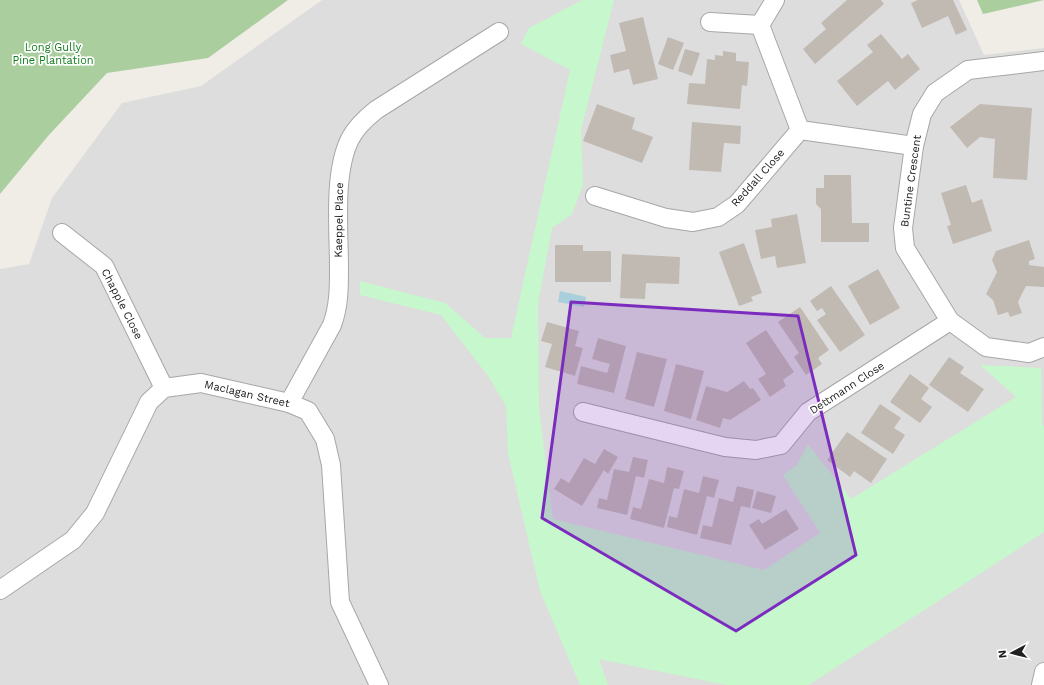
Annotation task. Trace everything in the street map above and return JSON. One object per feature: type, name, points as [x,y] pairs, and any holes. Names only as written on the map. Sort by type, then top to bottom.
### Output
[{"type":"street","points":[[760,25],[775,0]]},
{"type":"street","points":[[710,22],[760,25]]},
{"type":"street","points":[[760,25],[800,130],[914,146]]},
{"type":"street","name":"Kaeppel Place","points":[[289,403],[332,325],[336,313],[339,294],[338,182],[343,158],[350,139],[360,123],[376,110],[498,32]]},
{"type":"street","name":"Buntine Crescent","points":[[1044,61],[968,70],[935,93],[922,114],[914,146],[903,228],[906,248],[950,321],[986,347],[1029,354],[1044,347]]},
{"type":"street","name":"Reddall Close","points":[[595,196],[666,218],[693,222],[718,217],[737,204],[800,130]]},
{"type":"street","name":"Chapple Close","points":[[62,233],[104,266],[164,388]]},
{"type":"street","name":"Dettmann Close","points":[[583,412],[726,447],[756,450],[781,445],[808,412],[950,321]]},
{"type":"street","name":"Maclagan Street","points":[[164,388],[200,383],[289,403],[308,411],[325,439],[331,465],[340,602],[379,685]]},
{"type":"street","points":[[0,590],[73,540],[95,513],[149,402],[164,388]]},
{"type":"street","points":[[1041,685],[1044,672]]},
{"type":"highlighted area","points":[[571,302],[798,316],[856,555],[736,631],[542,518]]},
{"type":"shaded area","points":[[322,0],[959,0],[984,55],[1044,48],[1044,685],[0,685],[0,269],[29,264],[52,198],[122,103],[201,86]]},
{"type":"green space","name":"Long Gully Pine Plantation","points":[[0,0],[288,0],[208,58],[107,73],[48,136],[0,194]]},
{"type":"green space","points":[[582,0],[614,0],[581,130],[583,185],[572,214],[552,228],[538,304],[539,409],[553,519],[764,570],[820,533],[783,475],[797,465],[808,444],[851,499],[1016,397],[980,365],[1041,368],[1042,425],[1044,426],[1044,532],[809,685],[726,685],[599,659],[608,685],[580,685],[540,591],[508,453],[506,406],[488,376],[441,315],[360,295],[360,281],[445,303],[485,338],[511,338],[570,70],[521,44],[529,28]]},
{"type":"green space","points":[[977,0],[1044,0],[983,14]]},
{"type":"water","points":[[560,291],[586,297],[584,307],[558,302]]},
{"type":"building","points":[[847,0],[881,0],[884,4],[815,64],[803,49],[826,29],[821,23]]},
{"type":"building","points":[[918,0],[953,0],[967,30],[956,35],[948,16],[922,28],[911,3]]},
{"type":"building","points":[[643,17],[658,79],[633,85],[629,69],[614,73],[610,55],[626,51],[619,23]]},
{"type":"building","points":[[881,34],[902,59],[908,54],[920,69],[895,90],[888,81],[857,106],[837,81],[873,52],[867,45]]},
{"type":"building","points":[[668,37],[684,43],[673,70],[658,64]]},
{"type":"building","points":[[685,49],[700,53],[692,76],[678,71]]},
{"type":"building","points":[[723,51],[736,53],[736,61],[749,62],[747,86],[742,85],[740,109],[687,104],[689,83],[705,84],[707,59],[715,60],[715,55],[723,56]]},
{"type":"building","points":[[597,104],[635,118],[632,129],[653,137],[642,163],[583,141]]},
{"type":"building","points":[[980,104],[1032,108],[1027,180],[993,178],[995,139],[980,137],[967,148],[950,127]]},
{"type":"building","points":[[692,122],[741,126],[740,144],[724,143],[721,172],[689,170]]},
{"type":"building","points":[[824,175],[851,175],[852,223],[869,223],[869,242],[821,242],[821,209],[816,204],[816,188],[824,188]]},
{"type":"building","points":[[966,185],[972,203],[982,199],[992,231],[953,244],[947,226],[951,225],[941,193]]},
{"type":"building","points":[[797,214],[806,263],[777,268],[775,256],[761,259],[755,230],[772,227],[771,219]]},
{"type":"building","points":[[1029,240],[1035,259],[1029,261],[1029,265],[1044,267],[1044,287],[1026,286],[1018,302],[1022,313],[1010,317],[1008,312],[998,315],[993,300],[986,294],[997,272],[992,260],[996,251]]},
{"type":"building","points":[[744,243],[762,293],[751,297],[753,301],[739,306],[719,252]]},
{"type":"building","points":[[555,245],[583,245],[583,251],[611,251],[611,282],[555,282]]},
{"type":"building","points":[[622,254],[680,257],[679,284],[646,283],[645,299],[620,298]]},
{"type":"building","points":[[878,269],[900,308],[870,325],[848,286]]},
{"type":"building","points":[[831,286],[865,335],[840,352],[817,320],[826,314],[822,308],[817,311],[810,301]]},
{"type":"building","points":[[800,307],[829,350],[818,358],[822,364],[806,375],[794,357],[799,353],[778,322]]},
{"type":"building","points":[[547,322],[579,331],[575,346],[583,348],[575,376],[545,367],[552,344],[541,341]]},
{"type":"building","points":[[766,330],[794,372],[783,380],[786,386],[770,397],[758,379],[766,374],[746,343]]},
{"type":"building","points":[[598,338],[626,346],[614,393],[577,384],[581,366],[607,373],[610,364],[592,359]]},
{"type":"building","points":[[637,352],[667,359],[654,407],[625,399]]},
{"type":"building","points":[[949,357],[964,367],[960,373],[984,389],[968,412],[929,385]]},
{"type":"building","points":[[676,364],[704,371],[691,419],[664,411]]},
{"type":"building","points":[[910,374],[929,388],[921,399],[932,407],[920,423],[890,402]]},
{"type":"building","points":[[744,381],[750,389],[753,388],[761,400],[730,420],[723,418],[720,428],[696,420],[706,386],[727,392]]},
{"type":"building","points":[[880,404],[901,418],[894,428],[905,435],[893,454],[861,433]]},
{"type":"building","points":[[847,432],[887,459],[871,483],[854,471],[850,477],[827,460]]},
{"type":"building","points":[[604,449],[618,457],[608,474],[604,470],[582,506],[554,489],[561,478],[569,483],[584,458],[595,464]]},
{"type":"building","points":[[633,457],[648,460],[644,478],[636,476],[627,515],[597,508],[599,498],[607,500],[614,469],[629,472]]},
{"type":"building","points":[[667,467],[684,471],[679,489],[674,488],[664,528],[630,519],[633,507],[641,509],[649,479],[664,483]]},
{"type":"building","points":[[703,476],[719,480],[714,498],[707,496],[697,535],[667,527],[669,516],[677,518],[684,489],[699,493]]},
{"type":"building","points":[[737,486],[754,490],[750,508],[741,506],[731,545],[700,538],[703,525],[712,527],[719,498],[733,502]]},
{"type":"building","points":[[757,491],[776,496],[771,513],[752,508]]},
{"type":"building","points":[[786,509],[799,529],[765,550],[749,525],[759,519],[762,524]]}]
